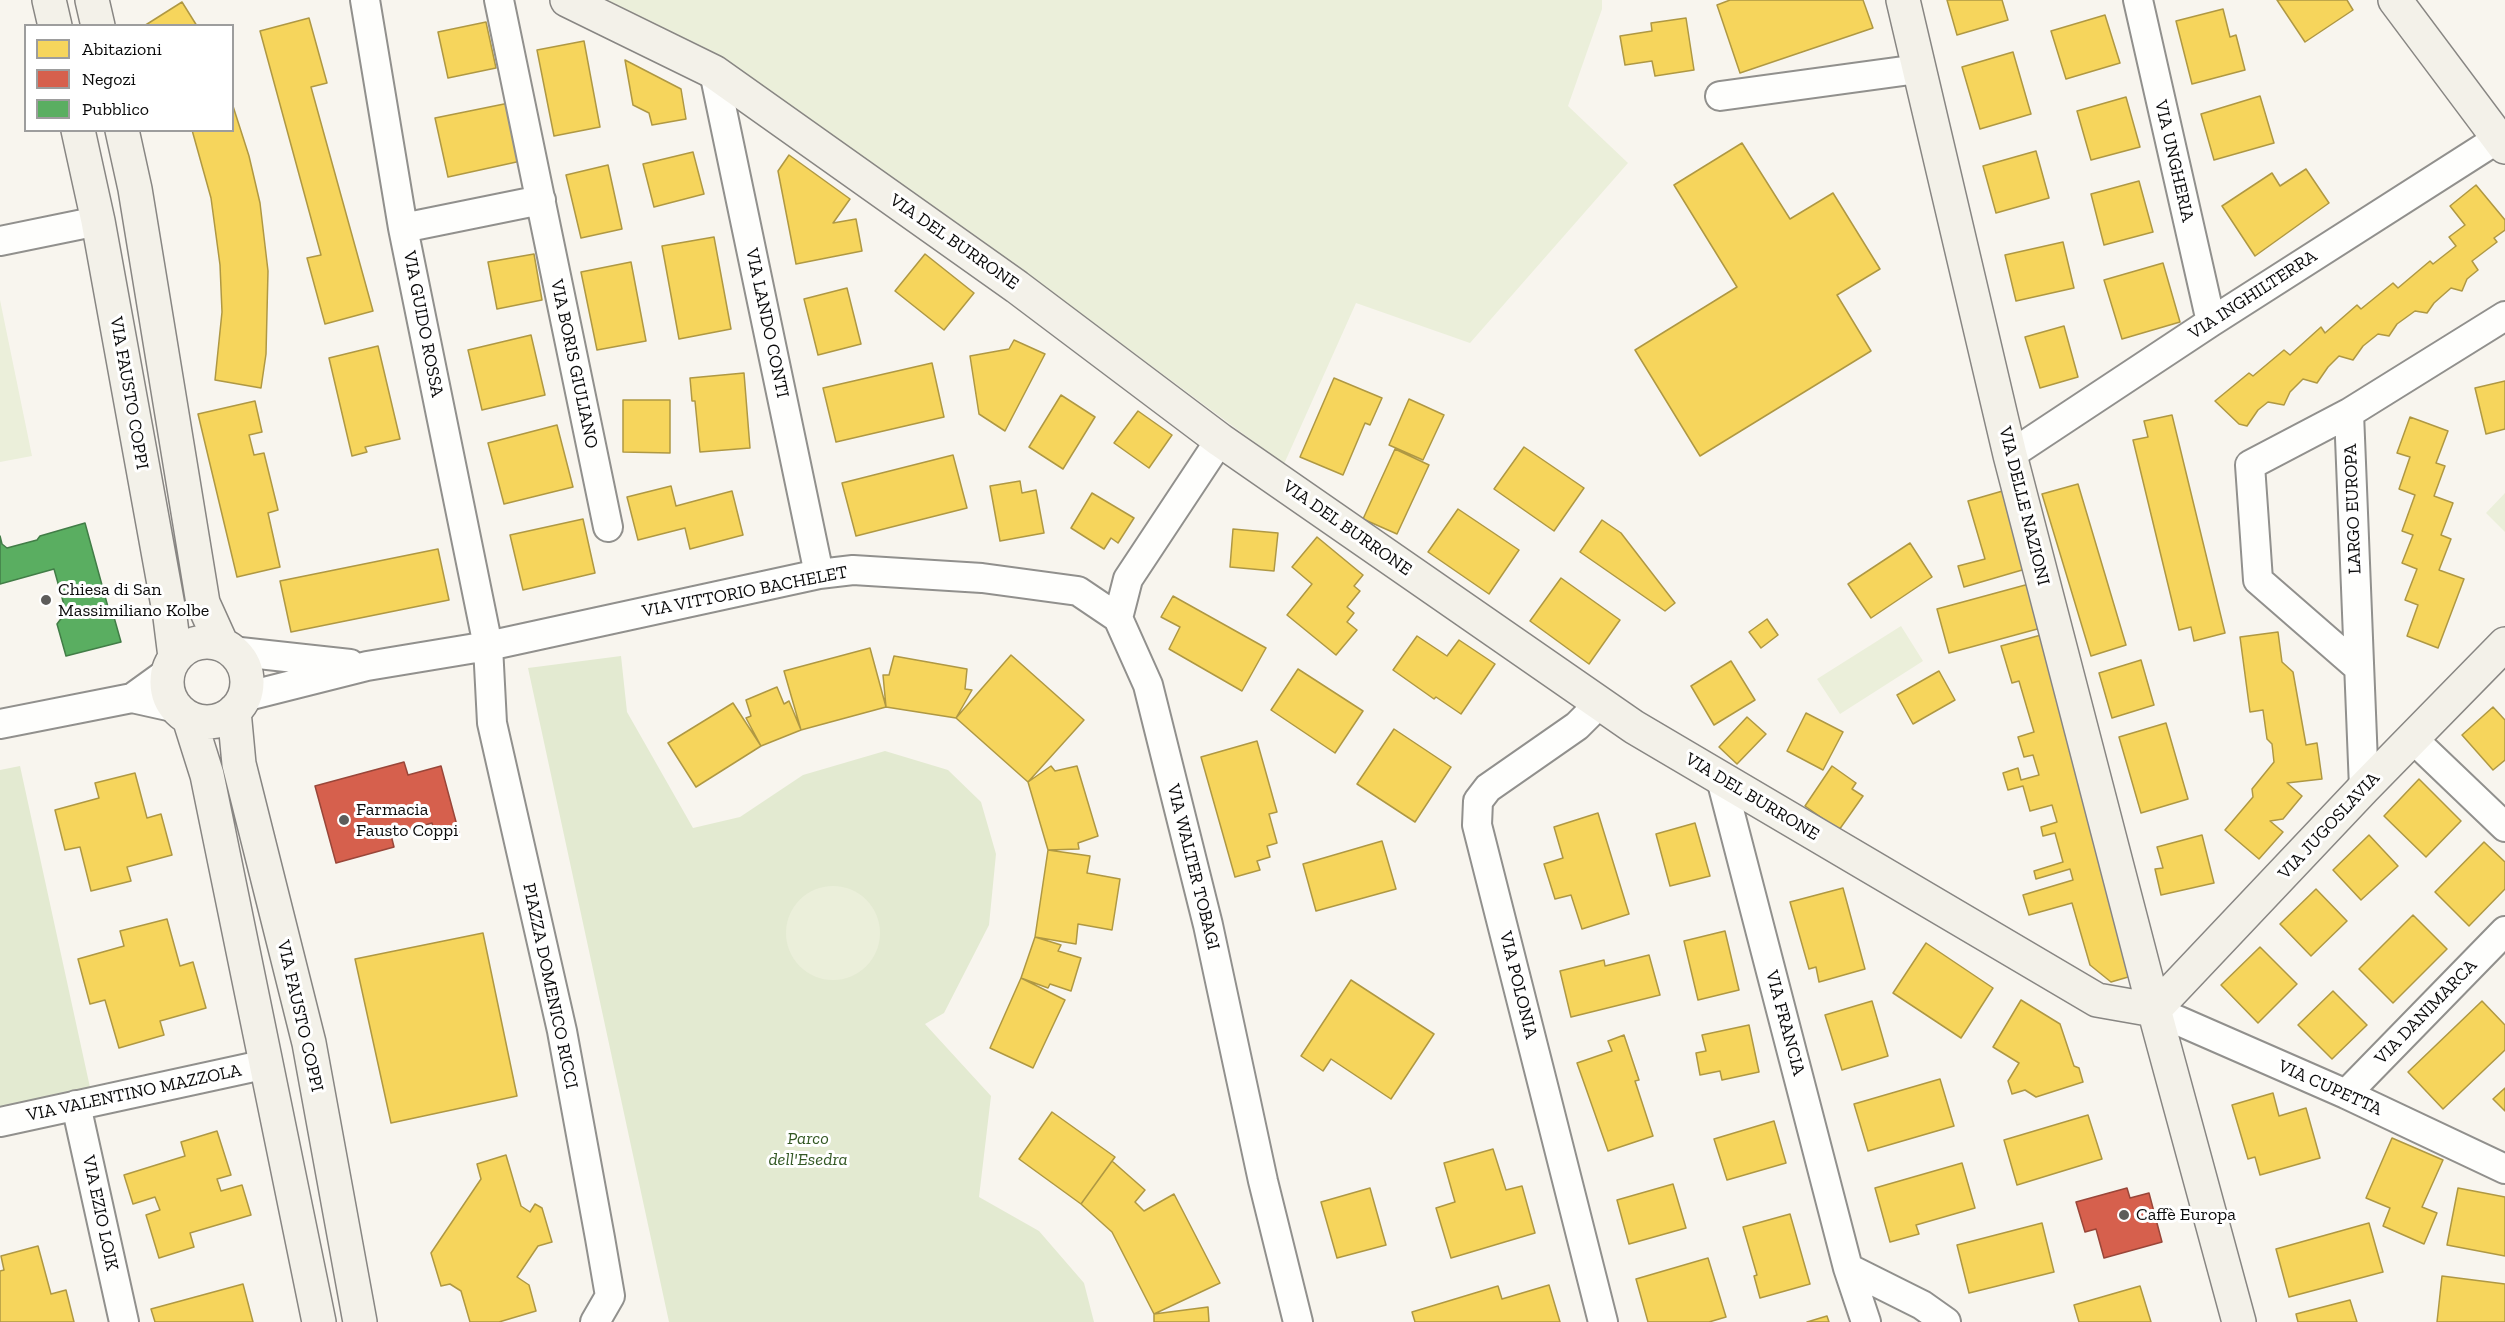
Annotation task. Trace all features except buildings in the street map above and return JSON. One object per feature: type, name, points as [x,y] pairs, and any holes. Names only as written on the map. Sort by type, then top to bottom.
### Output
[{"type":"street","points":[[49,0],[55,24]]},
{"type":"street","points":[[92,0],[98,24]]},
{"type":"street","name":"VIA GUIDO ROSSA","points":[[365,0],[403,228],[488,646]]},
{"type":"street","name":"VIA BORIS GIULIANO","points":[[500,0],[608,527]]},
{"type":"street","name":"VIA DEL BURRONE","points":[[567,0],[714,72],[1017,287],[1220,440],[1634,727],[2097,1000],[2154,1010]]},
{"type":"street","name":"VIA DELLE NAZIONI","points":[[1903,0],[2010,454],[2154,1010],[2239,1322]]},
{"type":"street","name":"VIA UNGHERIA","points":[[2138,0],[2211,322]]},
{"type":"street","points":[[2395,0],[2502,142]]},
{"type":"street","points":[[1720,96],[1918,69]]},
{"type":"street","name":"VIA LANDO CONTI","points":[[714,72],[819,574]]},
{"type":"street","name":"VIA FAUSTO COPPI","points":[[78,132],[98,221],[170,617],[172,665],[167,685],[170,698],[183,713],[207,775],[319,1322]]},
{"type":"street","name":"VIA FAUSTO COPPI","points":[[122,132],[135,189],[203,603],[227,648],[240,660],[245,672],[247,685],[239,704],[239,764],[309,1043],[360,1322]]},
{"type":"street","name":"VIA INGHILTERRA","points":[[2010,454],[2211,322],[2502,142]]},
{"type":"street","points":[[403,228],[541,200]]},
{"type":"street","points":[[0,241],[98,221]]},
{"type":"street","points":[[2359,668],[2258,580],[2250,465],[2349,412],[2505,316]]},
{"type":"street","name":"LARGO EUROPA","points":[[2349,412],[2364,788]]},
{"type":"street","points":[[1118,618],[1128,579],[1220,440]]},
{"type":"street","name":"VIA VITTORIO BACHELET","points":[[239,704],[367,666],[488,646],[819,574],[853,570],[982,578],[1078,591],[1118,618]]},
{"type":"street","name":"VIA WALTER TOBAGI","points":[[1118,618],[1148,685],[1154,708],[1208,925],[1263,1181],[1298,1322]]},
{"type":"street","points":[[132,698],[172,665],[185,648],[197,643],[210,642],[227,648]]},
{"type":"street","name":"VIA JUGOSLAVIA","points":[[2154,1010],[2364,788],[2505,644]]},
{"type":"street","name":"PIAZZA DOMENICO RICCI","points":[[488,646],[492,723],[562,1031],[610,1296],[595,1322]]},
{"type":"street","name":"VIA VITTORIO BACHELET","points":[[227,648],[367,666]]},
{"type":"street","points":[[0,724],[132,698],[213,722],[224,718],[239,704]]},
{"type":"street","name":"VIA POLONIA","points":[[1600,703],[1577,726],[1488,788],[1478,801],[1477,825],[1603,1322]]},
{"type":"street","points":[[2412,738],[2505,827]]},
{"type":"street","name":"VIA FRANCIA","points":[[1721,779],[1848,1268],[1866,1322]]},
{"type":"street","name":"VIA DANIMARCA","points":[[2346,1094],[2505,931]]},
{"type":"street","name":"VIA CUPETTA","points":[[2154,1010],[2346,1094],[2505,1168]]},
{"type":"street","name":"VIA VALENTINO MAZZOLA","points":[[0,1122],[267,1064]]},
{"type":"street","name":"VIA EZIO LOIK","points":[[76,1105],[124,1322]]},
{"type":"street","points":[[1848,1268],[1922,1305],[1946,1322]]},
{"type":"green space","points":[[599,0],[1602,0],[1602,9],[1568,106],[1628,163],[1470,343],[1356,303],[1284,464],[983,241],[743,73]]},
{"type":"green space","points":[[0,300],[32,456],[0,462]]},
{"type":"green space","points":[[2505,493],[2505,532],[2486,513]]},
{"type":"green space","points":[[1901,626],[1923,661],[1840,714],[1817,679]]},
{"type":"green space","name":"Parco dell'Esedra","points":[[621,656],[627,712],[693,828],[740,817],[803,775],[885,751],[948,770],[981,802],[996,854],[989,925],[944,1013],[925,1024],[991,1096],[979,1197],[1039,1231],[1084,1283],[1094,1322],[669,1322],[528,668]]},
{"type":"green space","points":[[20,766],[91,1092],[0,1112],[0,770]]},
{"type":"green space","points":[[833,886],[851,889],[866,900],[877,915],[880,933],[877,951],[866,966],[851,977],[833,980],[815,977],[800,966],[789,951],[786,933],[789,915],[800,900],[815,889]]},
{"type":"place","name":"Chiesa di San Massimiliano Kolbe","points":[[46,600]]},
{"type":"place","name":"Farmacia Fausto Coppi","points":[[344,820]]},
{"type":"place","name":"Caffè Europa","points":[[2124,1215]]}]
